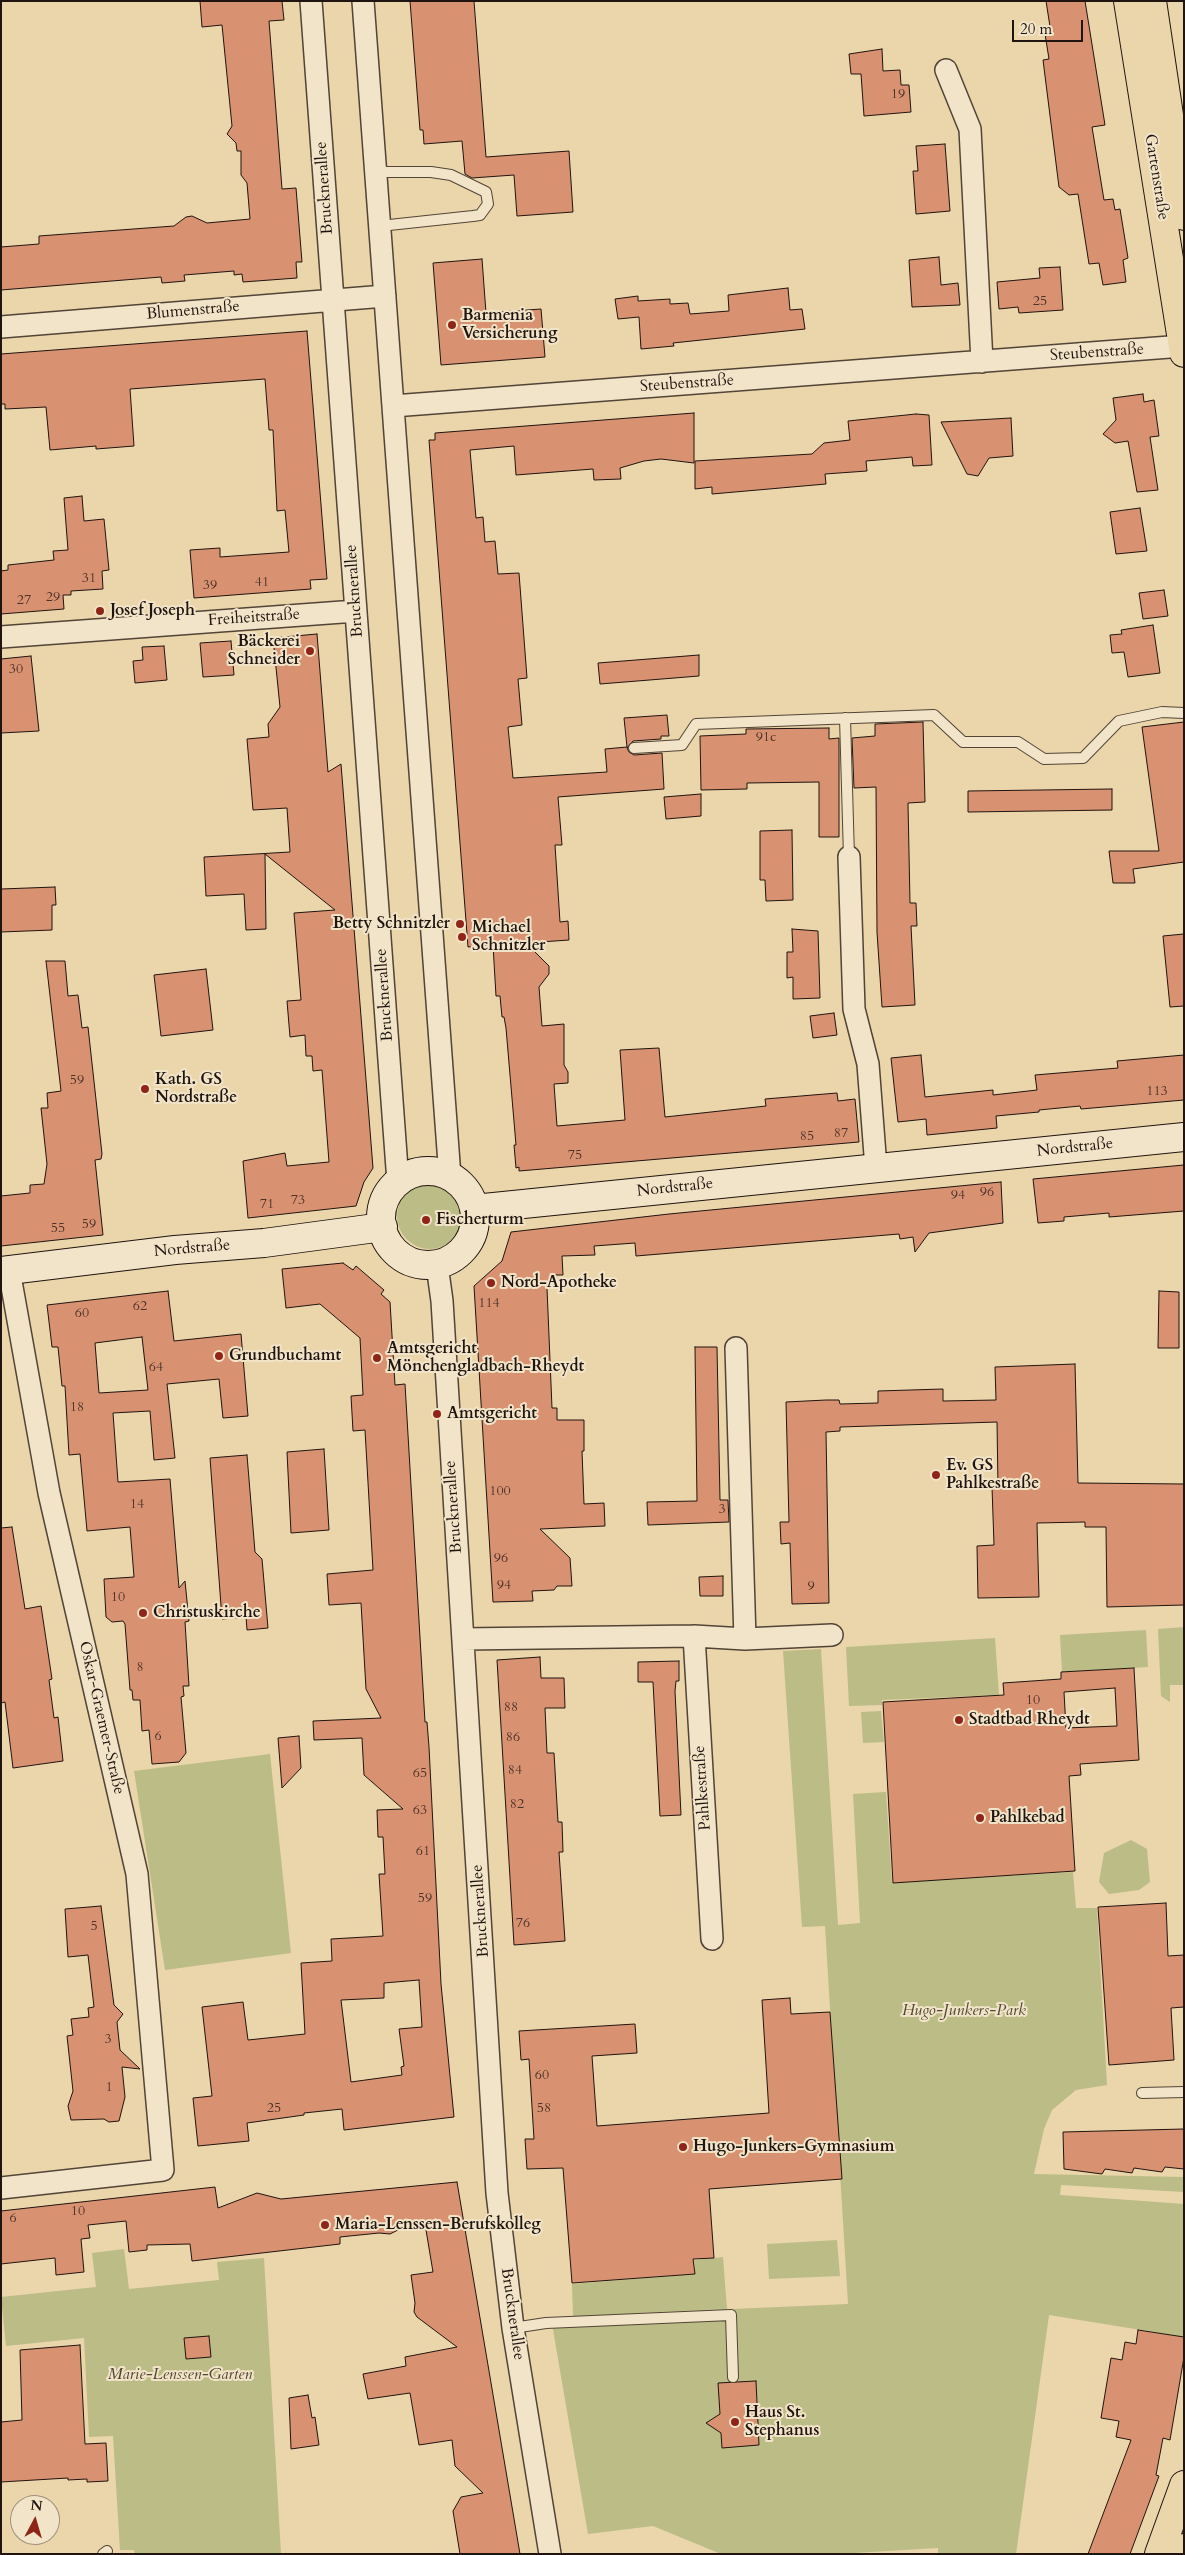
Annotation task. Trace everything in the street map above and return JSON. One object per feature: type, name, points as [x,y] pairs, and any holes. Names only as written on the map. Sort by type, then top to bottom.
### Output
[{"type":"main road","name":"Gartenstraße","points":[[1128,1],[1183,350]]},
{"type":"main road","name":"Gartenstraße","points":[[1152,1],[1184,216]]},
{"type":"main road","points":[[1159,2554],[1184,2485]]},
{"type":"main road","points":[[1182,2554],[1184,2548]]},
{"type":"street","name":"Brucknerallee","points":[[311,1],[398,1182]]},
{"type":"street","points":[[363,1],[450,1177]]},
{"type":"street","points":[[946,70],[970,129],[982,362]]},
{"type":"street","name":"Blumenstraße","points":[[1,326],[385,296]]},
{"type":"street","name":"Steubenstraße","points":[[393,406],[982,362],[1183,350]]},
{"type":"street","name":"Freiheitstraße","points":[[1,637],[356,611]]},
{"type":"street","points":[[849,857],[854,1009],[868,1064],[876,1168]]},
{"type":"street","name":"Nordstraße","points":[[474,1209],[1184,1136]]},
{"type":"street","points":[[421,1172],[436,1172],[450,1177],[461,1185],[469,1196],[474,1209],[475,1223],[467,1244],[451,1259],[438,1265],[422,1265],[408,1261],[395,1252],[386,1240],[382,1227],[381,1213],[384,1201],[398,1182],[421,1172]]},
{"type":"street","name":"Nordstraße","points":[[5,1270],[175,1250],[264,1243],[382,1227]]},
{"type":"street","name":"Brucknerallee","points":[[438,1265],[442,1301],[497,2193],[513,2328],[550,2554]]},
{"type":"street","name":"Oskar-Graemer-Straße","points":[[1,2188],[163,2170],[137,1874],[49,1493],[5,1270]]},
{"type":"street","points":[[736,1348],[745,1639]]},
{"type":"street","points":[[463,1638],[694,1636],[745,1639],[832,1635]]},
{"type":"street","name":"Pahlkestraße","points":[[694,1636],[712,1939]]},
{"type":"lane","points":[[376,172],[430,172],[451,175],[486,192],[488,204],[480,215],[380,226]]},
{"type":"lane","points":[[634,748],[682,744],[696,724],[934,715],[963,742],[1018,742],[1044,759],[1083,758],[1119,721],[1162,712],[1184,713]]},
{"type":"lane","points":[[845,718],[849,857]]},
{"type":"lane","points":[[1142,2093],[1184,2092]]},
{"type":"lane","points":[[513,2328],[546,2323],[730,2315],[733,2377]]},
{"type":"green space","points":[[424,1183],[436,1183],[448,1188],[458,1198],[463,1210],[461,1229],[448,1244],[436,1249],[424,1249],[412,1244],[402,1234],[397,1222],[397,1210],[402,1198],[412,1188]]},
{"type":"green space","points":[[1184,1627],[1184,1685],[1170,1685],[1170,1702],[1161,1696],[1158,1629]]},
{"type":"green space","points":[[1146,1630],[1148,1667],[1062,1672],[1060,1635]]},
{"type":"green space","points":[[995,1638],[999,1695],[882,1700],[882,1705],[849,1706],[846,1647]]},
{"type":"green space","name":"Hugo-Junkers-Park","points":[[821,1649],[838,1925],[860,1923],[853,1794],[886,1792],[892,1882],[1073,1872],[1076,1908],[1097,1908],[1107,2085],[1076,2090],[1052,2110],[1044,2129],[1034,2174],[1184,2177],[1184,2192],[1061,2185],[1060,2195],[1184,2204],[1184,2337],[1049,2315],[1016,2554],[938,2554],[938,2548],[836,2554],[721,2554],[653,2526],[588,2534],[551,2318],[573,2316],[572,2284],[695,2274],[694,2260],[723,2257],[727,2309],[616,2314],[848,2304],[825,1926],[802,1927],[783,1651]]},
{"type":"green space","points":[[881,1711],[884,1742],[863,1743],[861,1712]]},
{"type":"green space","points":[[270,1754],[291,1953],[165,1970],[134,1771]]},
{"type":"green space","points":[[1131,1840],[1147,1849],[1150,1882],[1139,1890],[1109,1894],[1099,1882],[1104,1853]]},
{"type":"green space","points":[[837,2240],[840,2276],[769,2279],[767,2244]]},
{"type":"green space","name":"Marie-Lenssen-Garten","points":[[124,2249],[129,2289],[219,2280],[217,2262],[264,2258],[281,2554],[135,2554],[134,2550],[120,2550],[113,2436],[89,2437],[84,2338],[6,2346],[1,2297],[96,2287],[92,2253]]},
{"type":"building","points":[[200,1],[282,1],[284,20],[269,21],[282,189],[296,188],[302,262],[296,262],[297,278],[243,282],[242,274],[234,275],[234,271],[184,275],[185,281],[162,283],[161,277],[1,290],[1,247],[39,244],[39,236],[174,226],[186,217],[192,216],[207,223],[250,219],[247,183],[241,175],[241,151],[237,151],[236,143],[227,134],[232,126],[222,25],[202,27]]},
{"type":"building","points":[[410,1],[474,1],[486,157],[569,151],[573,212],[517,216],[514,175],[472,178],[465,174],[462,141],[424,144],[423,130],[420,130]]},
{"type":"building","points":[[1046,1],[1085,1],[1105,125],[1092,127],[1104,200],[1113,199],[1115,210],[1120,209],[1128,258],[1123,260],[1126,282],[1103,285],[1099,263],[1089,264],[1078,194],[1069,195],[1059,187],[1043,60],[1049,59],[1045,34],[1051,33]]},
{"type":"building","points":[[882,49],[883,71],[900,70],[901,85],[909,85],[911,112],[864,116],[861,74],[851,74],[849,54]]},
{"type":"building","points":[[945,144],[950,211],[916,214],[913,171],[918,171],[916,146]]},
{"type":"building","points":[[939,257],[941,285],[958,283],[960,305],[912,307],[909,260]]},
{"type":"building","points":[[482,259],[486,313],[541,309],[545,357],[441,365],[433,263]]},
{"type":"building","points":[[1060,267],[1063,310],[1019,313],[1018,307],[999,309],[997,282],[1040,278],[1039,268]]},
{"type":"building","points":[[788,288],[790,310],[802,309],[805,329],[673,343],[674,346],[641,349],[639,317],[618,319],[615,299],[638,296],[638,301],[670,299],[670,304],[688,303],[690,314],[729,311],[728,295]]},
{"type":"building","points":[[307,331],[327,579],[310,580],[311,589],[194,598],[190,550],[220,548],[220,557],[289,552],[285,510],[277,511],[273,430],[269,430],[265,379],[130,389],[134,446],[96,449],[96,446],[50,450],[46,407],[5,409],[5,404],[1,404],[1,354]]},
{"type":"building","points":[[1143,394],[1144,402],[1154,400],[1159,436],[1150,437],[1158,490],[1137,492],[1128,441],[1115,443],[1103,434],[1116,420],[1113,398]]},
{"type":"building","points":[[694,413],[694,463],[661,459],[644,461],[620,468],[621,479],[594,480],[593,469],[516,475],[514,446],[470,450],[476,518],[483,517],[485,542],[495,541],[498,574],[519,573],[527,678],[518,679],[522,725],[508,727],[513,778],[607,772],[605,749],[627,747],[624,718],[667,715],[669,736],[661,736],[661,739],[633,741],[627,748],[634,755],[662,753],[664,789],[558,797],[562,845],[555,845],[560,922],[568,921],[569,940],[526,943],[549,966],[549,974],[539,987],[542,1026],[564,1024],[564,1065],[568,1072],[568,1083],[554,1084],[557,1126],[625,1120],[620,1050],[659,1048],[665,1117],[766,1106],[765,1099],[837,1093],[838,1101],[855,1099],[859,1142],[519,1171],[519,1167],[516,1168],[514,1145],[516,1145],[506,1028],[504,1017],[502,1017],[500,996],[496,996],[493,945],[468,947],[429,440],[435,440],[435,433]]},
{"type":"building","points":[[916,414],[929,415],[932,465],[913,466],[912,457],[866,461],[867,471],[825,474],[826,484],[712,494],[712,487],[695,489],[695,461],[812,454],[824,443],[850,440],[848,421]]},
{"type":"building","points":[[1011,418],[1013,456],[989,458],[978,476],[967,474],[941,422]]},
{"type":"building","points":[[82,496],[84,521],[104,519],[109,570],[102,571],[103,589],[71,591],[71,595],[63,595],[64,609],[1,614],[1,571],[8,570],[8,565],[54,560],[53,551],[68,550],[64,498]]},
{"type":"building","points":[[1140,508],[1147,551],[1116,554],[1110,512]]},
{"type":"building","points":[[1164,590],[1168,616],[1143,619],[1139,593]]},
{"type":"building","points":[[1153,625],[1160,673],[1128,677],[1124,652],[1112,653],[1110,635],[1122,634],[1121,630]]},
{"type":"building","points":[[317,634],[328,772],[341,764],[373,1168],[364,1182],[356,1206],[248,1218],[243,1161],[285,1153],[287,1166],[329,1162],[322,1070],[313,1071],[312,1056],[306,1056],[305,1035],[290,1037],[287,1001],[301,1000],[294,913],[335,910],[265,854],[266,929],[246,930],[244,894],[206,896],[204,857],[290,852],[287,808],[253,810],[247,739],[269,737],[268,724],[280,707],[273,638]]},
{"type":"building","points":[[231,641],[234,675],[203,677],[200,643]]},
{"type":"building","points":[[164,646],[167,680],[135,683],[133,661],[143,660],[142,647]]},
{"type":"building","points":[[699,655],[699,676],[600,684],[598,663]]},
{"type":"building","points":[[31,656],[39,731],[1,733],[1,659]]},
{"type":"building","points":[[923,722],[925,802],[908,803],[910,903],[916,903],[917,926],[911,926],[915,1005],[882,1007],[877,932],[876,787],[854,788],[852,738],[875,736],[875,724]]},
{"type":"building","points":[[1184,722],[1184,862],[1133,869],[1135,883],[1113,883],[1109,851],[1159,851],[1142,727]]},
{"type":"building","points":[[829,728],[829,739],[839,738],[839,837],[819,837],[819,782],[747,783],[747,789],[701,790],[700,736],[746,734],[746,729]]},
{"type":"building","points":[[1112,789],[1112,810],[968,812],[968,791]]},
{"type":"building","points":[[701,794],[701,816],[666,819],[664,797]]},
{"type":"building","points":[[792,830],[793,900],[766,901],[765,880],[760,880],[760,831]]},
{"type":"building","points":[[55,887],[56,905],[52,905],[52,930],[1,932],[1,889]]},
{"type":"building","points":[[792,929],[818,931],[820,998],[793,999],[793,977],[787,978],[787,952],[793,952]]},
{"type":"building","points":[[1184,934],[1184,1006],[1170,1007],[1163,936]]},
{"type":"building","points":[[46,961],[65,961],[68,996],[78,995],[82,1028],[88,1027],[102,1154],[101,1159],[95,1160],[103,1235],[1,1246],[1,1196],[30,1193],[30,1185],[44,1184],[47,1164],[41,1108],[48,1108],[47,1093],[61,1091]]},
{"type":"building","points":[[206,969],[213,1030],[161,1036],[154,975]]},
{"type":"building","points":[[834,1013],[837,1035],[813,1038],[810,1016]]},
{"type":"building","points":[[921,1055],[925,1097],[993,1090],[993,1095],[1037,1090],[1035,1075],[1118,1068],[1117,1061],[1184,1055],[1184,1100],[1081,1109],[1080,1106],[1039,1110],[1039,1112],[996,1116],[997,1128],[927,1135],[926,1119],[898,1122],[891,1058]]},
{"type":"building","points":[[1184,1165],[1184,1211],[1109,1217],[1109,1213],[1064,1217],[1064,1221],[1038,1223],[1033,1179]]},
{"type":"building","points":[[1001,1182],[1003,1223],[929,1233],[915,1252],[913,1237],[900,1239],[899,1234],[636,1256],[635,1243],[594,1246],[595,1255],[562,1256],[563,1275],[555,1275],[556,1287],[547,1288],[552,1408],[557,1408],[557,1420],[584,1420],[584,1451],[582,1451],[584,1504],[604,1503],[605,1526],[540,1529],[570,1558],[572,1586],[557,1586],[554,1590],[532,1591],[533,1601],[493,1602],[474,1286],[502,1261],[511,1232],[669,1214]]},
{"type":"building","points":[[343,1263],[353,1270],[356,1266],[384,1290],[381,1294],[390,1302],[395,1385],[405,1384],[425,1722],[427,1722],[429,1747],[441,1984],[454,2117],[344,2130],[342,2109],[304,2113],[304,2115],[247,2123],[249,2141],[198,2146],[193,2098],[212,2096],[202,2007],[243,2002],[248,2040],[305,2034],[301,1963],[332,1961],[331,1939],[383,1936],[379,1874],[385,1874],[383,1837],[378,1837],[377,1810],[403,1809],[364,1775],[362,1738],[314,1740],[313,1721],[381,1718],[366,1689],[361,1603],[329,1605],[327,1574],[373,1570],[365,1430],[353,1431],[351,1396],[363,1395],[360,1338],[320,1304],[286,1308],[282,1269]],"holes":[[[419,1980],[422,2027],[399,2029],[404,2066],[401,2067],[402,2075],[351,2082],[341,2000],[384,1998],[384,1983]]]},
{"type":"building","points":[[168,1291],[174,1341],[241,1334],[248,1416],[223,1418],[219,1379],[167,1384],[175,1458],[154,1460],[150,1411],[113,1413],[118,1482],[170,1479],[179,1588],[185,1581],[189,1621],[185,1622],[189,1686],[183,1686],[184,1696],[181,1697],[186,1753],[179,1762],[152,1764],[149,1730],[142,1731],[140,1700],[133,1700],[132,1690],[130,1690],[125,1624],[123,1621],[112,1622],[106,1617],[104,1579],[134,1577],[130,1527],[87,1531],[80,1454],[69,1455],[65,1386],[62,1386],[58,1347],[52,1347],[47,1305]],"holes":[[[142,1337],[148,1390],[99,1393],[95,1343]]]},
{"type":"building","points":[[1159,1291],[1179,1292],[1179,1348],[1158,1348]]},
{"type":"building","points":[[695,1347],[717,1347],[720,1500],[728,1500],[729,1522],[648,1525],[647,1502],[697,1501]]},
{"type":"building","points":[[1075,1364],[1078,1483],[1184,1484],[1184,1605],[1107,1607],[1106,1527],[1085,1527],[1085,1522],[1037,1523],[1039,1597],[978,1598],[977,1546],[994,1545],[992,1487],[998,1487],[997,1422],[840,1427],[840,1431],[826,1432],[829,1603],[792,1604],[790,1543],[781,1544],[780,1522],[789,1522],[786,1402],[839,1400],[840,1404],[878,1403],[878,1391],[943,1389],[943,1401],[996,1400],[995,1367]]},
{"type":"building","points":[[324,1449],[329,1530],[291,1533],[287,1452]]},
{"type":"building","points":[[247,1455],[255,1552],[262,1559],[268,1628],[247,1630],[246,1617],[222,1619],[210,1458]]},
{"type":"building","points":[[12,1527],[25,1609],[41,1606],[52,1679],[49,1680],[54,1718],[58,1717],[63,1761],[13,1768],[5,1702],[1,1703],[1,1528]]},
{"type":"building","points":[[723,1576],[723,1596],[700,1596],[699,1577]]},
{"type":"building","points":[[540,1657],[541,1678],[564,1678],[565,1708],[545,1708],[547,1753],[554,1753],[558,1822],[562,1822],[563,1852],[559,1852],[565,1941],[514,1945],[497,1660]]},
{"type":"building","points":[[679,1661],[679,1681],[676,1681],[675,1691],[681,1815],[660,1816],[653,1682],[638,1682],[638,1662]]},
{"type":"building","name":"Pahlkebad","points":[[1134,1668],[1139,1760],[1080,1764],[1081,1775],[1069,1776],[1075,1871],[893,1883],[883,1702],[1004,1695],[1003,1683],[1061,1679],[1061,1672]],"holes":[[[1115,1688],[1117,1726],[1066,1728],[1064,1692]]]},
{"type":"building","points":[[299,1736],[301,1768],[282,1788],[278,1738]]},
{"type":"building","points":[[1166,1903],[1168,1956],[1184,1955],[1184,2007],[1171,2008],[1174,2060],[1109,2065],[1098,1907]]},
{"type":"building","points":[[101,1906],[114,2005],[123,2014],[117,2022],[120,2050],[140,2069],[122,2067],[125,2097],[119,2121],[109,2122],[104,2119],[71,2120],[68,2106],[73,2091],[67,2036],[73,2035],[71,2019],[89,2017],[88,2008],[94,2007],[88,1955],[68,1957],[65,1909]]},
{"type":"building","points":[[790,1998],[791,2014],[830,2012],[842,2179],[709,2189],[714,2258],[693,2259],[695,2274],[572,2283],[563,2168],[527,2169],[525,2139],[534,2139],[529,2059],[521,2060],[519,2031],[635,2024],[637,2053],[592,2056],[597,2126],[769,2113],[762,2000]]},
{"type":"building","points":[[1184,2129],[1184,2169],[1165,2167],[1162,2172],[1134,2168],[1132,2173],[1105,2169],[1102,2174],[1064,2169],[1063,2132]]},
{"type":"building","points":[[457,2182],[520,2554],[460,2554],[453,2511],[461,2497],[483,2493],[455,2466],[452,2440],[419,2445],[410,2393],[368,2399],[363,2374],[406,2366],[405,2357],[457,2347],[417,2317],[414,2312],[415,2303],[411,2275],[433,2272],[425,2224],[402,2228],[390,2234],[379,2233],[340,2237],[340,2244],[192,2261],[190,2244],[147,2245],[147,2250],[129,2252],[126,2221],[88,2225],[90,2238],[81,2239],[84,2272],[56,2275],[55,2258],[1,2264],[1,2211],[215,2187],[218,2208],[257,2193],[281,2199]]},
{"type":"building","points":[[1138,2330],[1184,2337],[1184,2357],[1170,2440],[1163,2438],[1156,2475],[1159,2476],[1130,2554],[1088,2554],[1131,2440],[1116,2437],[1119,2421],[1101,2418],[1111,2358],[1122,2360],[1125,2342],[1136,2344]]},
{"type":"building","points":[[209,2336],[211,2357],[186,2359],[184,2338]]},
{"type":"building","points":[[80,2345],[85,2444],[106,2443],[108,2481],[87,2482],[87,2479],[68,2480],[68,2478],[1,2482],[1,2422],[22,2420],[20,2350]]},
{"type":"building","name":"Haus St. Stephanus","points":[[756,2381],[759,2445],[722,2448],[721,2433],[706,2423],[720,2414],[718,2383]]},
{"type":"building","points":[[308,2395],[312,2418],[315,2417],[319,2445],[291,2449],[289,2398]]},
{"type":"place","name":"Barmenia Versicherung","points":[[452,325]]},
{"type":"place","name":"Josef Joseph","points":[[100,611]]},
{"type":"place","name":"Bäckerei Schneider","points":[[310,651]]},
{"type":"place","name":"Betty Schnitzler","points":[[460,924]]},
{"type":"place","name":"Michael Schnitzler","points":[[462,937]]},
{"type":"place","name":"Kath. GS Nordstraße","points":[[145,1089]]},
{"type":"place","name":"Fischerturm","points":[[426,1220]]},
{"type":"place","name":"Nord-Apotheke","points":[[491,1283]]},
{"type":"place","name":"Grundbuchamt","points":[[219,1356]]},
{"type":"place","name":"Amtsgericht Mönchengladbach-Rheydt","points":[[377,1358]]},
{"type":"place","name":"Amtsgericht","points":[[437,1414]]},
{"type":"place","name":"Ev. GS Pahlkestraße","points":[[936,1475]]},
{"type":"place","name":"Christuskirche","points":[[143,1613]]},
{"type":"place","name":"Stadtbad Rheydt","points":[[959,1720]]},
{"type":"place","name":"Pahlkebad","points":[[980,1818]]},
{"type":"place","name":"Hugo-Junkers-Gymnasium","points":[[683,2147]]},
{"type":"place","name":"Maria-Lenssen-Berufskolleg","points":[[325,2225]]},
{"type":"place","name":"Haus St. Stephanus","points":[[735,2422]]}]
